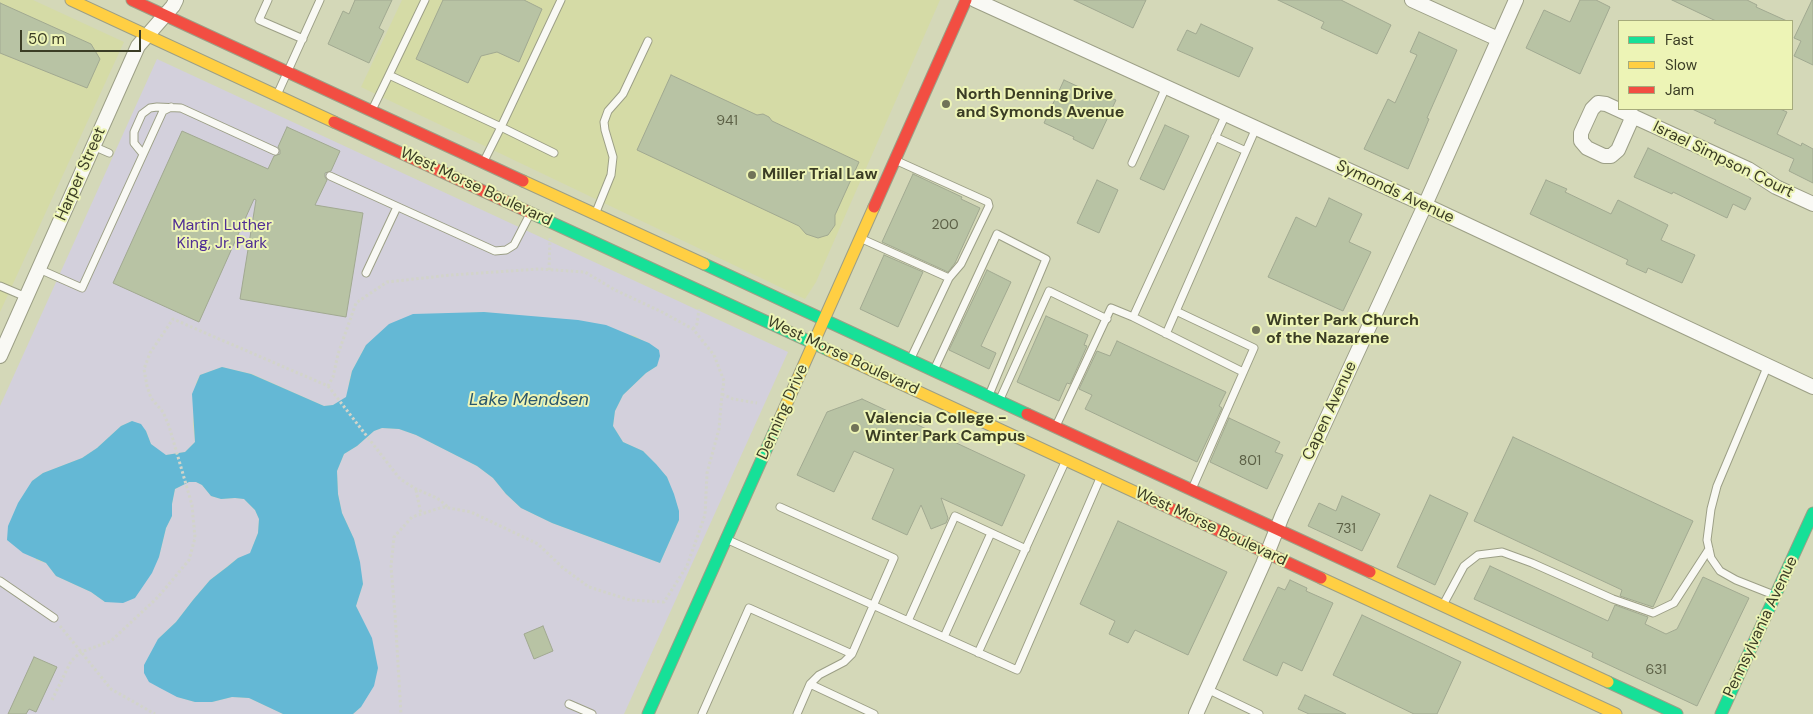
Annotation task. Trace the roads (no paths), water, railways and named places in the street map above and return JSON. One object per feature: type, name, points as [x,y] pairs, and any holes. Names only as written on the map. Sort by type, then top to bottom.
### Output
[{"type":"street","name":"West Morse Boulevard","points":[[71,0],[277,95],[536,200],[814,342],[1608,712]]},
{"type":"street","name":"West Morse Boulevard","points":[[132,0],[484,162],[536,200],[595,213],[1677,714]]},
{"type":"street","name":"Harper Street","points":[[0,356],[138,46],[176,0]]},
{"type":"street","name":"Denning Drive","points":[[648,714],[966,0]]},
{"type":"street","name":"Symonds Avenue","points":[[975,0],[1425,205],[1813,387]]},
{"type":"street","points":[[1412,0],[1498,39]]},
{"type":"street","name":"Capen Avenue","points":[[1196,714],[1277,528],[1425,205],[1516,0]]},
{"type":"street","name":"Israel Simpson Court","points":[[1633,116],[1748,169],[1776,187],[1813,204]]},
{"type":"street","name":"Pennsylvania Avenue","points":[[1721,714],[1813,513]]},
{"type":"lane","points":[[268,0],[259,20],[302,39]]},
{"type":"lane","points":[[277,95],[320,0]]},
{"type":"lane","points":[[372,110],[425,0]]},
{"type":"lane","points":[[484,162],[561,0]]},
{"type":"lane","points":[[595,213],[611,175],[613,157],[604,122],[608,112],[623,94],[648,41]]},
{"type":"lane","points":[[389,76],[554,153]]},
{"type":"lane","points":[[1132,163],[1166,87]]},
{"type":"lane","points":[[39,269],[82,288],[163,111],[170,107]]},
{"type":"lane","points":[[143,154],[134,143],[133,136],[142,114],[150,108],[170,107],[181,108],[276,151]]},
{"type":"lane","points":[[1133,317],[1226,114]]},
{"type":"lane","points":[[1166,334],[1256,128]]},
{"type":"lane","points":[[1215,137],[1246,151]]},
{"type":"lane","points":[[94,146],[109,153]]},
{"type":"lane","points":[[895,160],[988,202],[989,206],[961,264],[949,278],[910,359]]},
{"type":"lane","points":[[330,176],[495,251],[506,250],[514,245],[536,200]]},
{"type":"lane","points":[[366,274],[397,206]]},
{"type":"lane","points":[[934,370],[996,234],[1046,259],[994,398]]},
{"type":"lane","points":[[860,238],[949,278]]},
{"type":"lane","points":[[0,286],[26,297]]},
{"type":"lane","points":[[994,398],[1048,291],[1106,319]]},
{"type":"lane","points":[[1056,426],[1110,308],[1133,317],[1243,372]]},
{"type":"lane","points":[[1176,311],[1254,348],[1192,489]]},
{"type":"lane","points":[[1768,365],[1716,486],[1707,540],[1711,558],[1720,571],[1736,580],[1775,595]]},
{"type":"lane","points":[[978,653],[1066,460]]},
{"type":"lane","points":[[726,539],[1017,670],[1102,476]]},
{"type":"lane","points":[[780,507],[894,558],[852,654],[844,662],[818,675],[810,684],[796,714]]},
{"type":"lane","points":[[908,620],[955,516],[1026,549]]},
{"type":"lane","points":[[944,637],[991,533]]},
{"type":"lane","points":[[1443,605],[1464,566],[1478,555],[1502,552],[1532,563],[1613,599],[1653,613],[1674,603],[1709,549]]},
{"type":"lane","points":[[0,581],[54,618]]},
{"type":"lane","points":[[702,714],[749,608],[852,654]]},
{"type":"lane","points":[[810,684],[874,714]]},
{"type":"lane","points":[[1207,689],[1259,714]]},
{"type":"lane","points":[[569,704],[592,714]]},
{"type":"water","name":"Lake Mendsen","points":[[484,312],[578,320],[606,325],[649,343],[659,350],[660,356],[657,366],[646,373],[623,395],[615,411],[613,426],[623,442],[643,451],[656,464],[667,477],[674,494],[679,511],[679,520],[660,563],[552,523],[521,508],[493,478],[477,466],[416,435],[399,429],[382,428],[374,431],[357,446],[344,454],[337,471],[338,494],[342,513],[354,539],[360,562],[363,584],[356,606],[372,638],[378,668],[374,686],[361,707],[353,714],[283,714],[249,698],[232,697],[212,702],[195,702],[177,697],[149,682],[144,673],[144,665],[158,639],[176,622],[210,580],[238,558],[250,553],[258,533],[259,519],[255,510],[244,499],[221,499],[211,496],[202,485],[196,482],[189,482],[175,489],[172,516],[166,528],[159,557],[152,573],[135,598],[123,603],[105,602],[91,592],[56,576],[46,563],[23,553],[7,540],[8,526],[18,503],[32,481],[43,473],[82,458],[97,448],[121,426],[132,421],[141,424],[151,444],[166,455],[185,452],[195,442],[192,394],[200,375],[222,367],[251,374],[324,406],[333,405],[346,397],[352,371],[366,345],[389,324],[413,314]]},
{"type":"place","name":"North Denning Drive and Symonds Avenue","points":[[946,104]]},
{"type":"place","name":"Miller Trial Law","points":[[752,175]]},
{"type":"place","name":"Winter Park Church of the Nazarene","points":[[1256,330]]},
{"type":"place","name":"Valencia College - Winter Park Campus","points":[[855,428]]},
{"type":"park label","name":"Martin Luther King, Jr. Park","points":[[222,235]]}]
